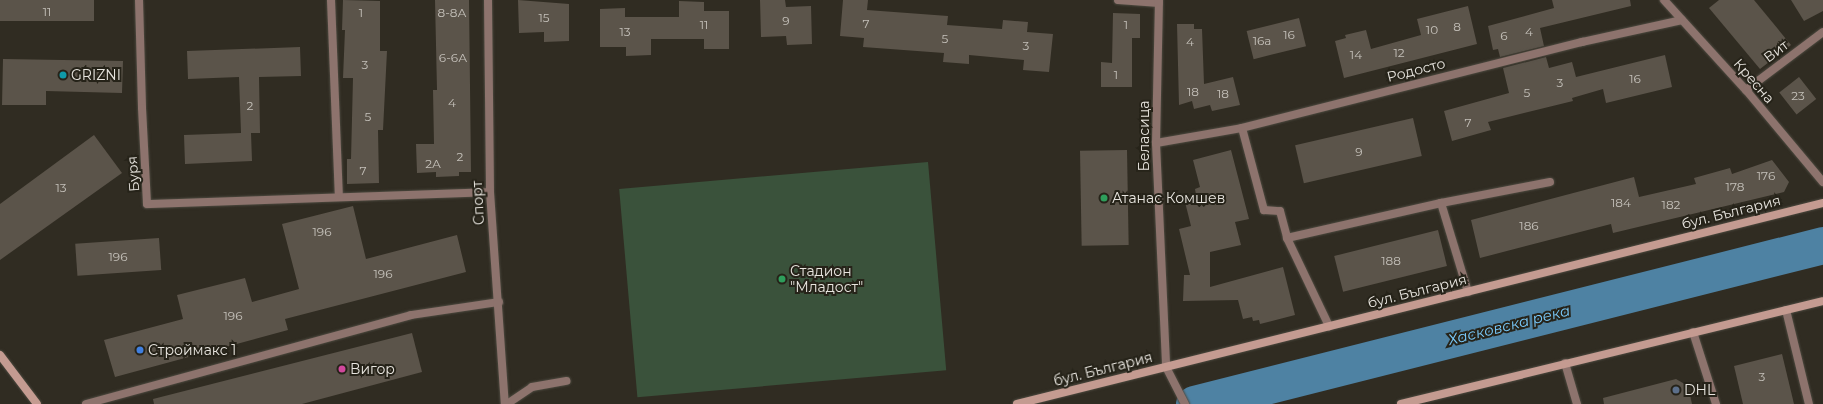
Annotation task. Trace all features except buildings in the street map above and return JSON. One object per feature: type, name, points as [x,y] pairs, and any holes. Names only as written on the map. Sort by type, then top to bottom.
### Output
[{"type":"street","name":"Буря","points":[[139,0],[142,108],[148,204],[490,192]]},
{"type":"street","points":[[332,0],[339,197]]},
{"type":"street","name":"Спорт","points":[[488,0],[490,192],[506,404]]},
{"type":"street","points":[[1118,0],[1159,2]]},
{"type":"street","name":"Кресна","points":[[1664,0],[1746,90],[1823,182]]},
{"type":"street","name":"Беласица","points":[[1159,2],[1156,143],[1166,367]]},
{"type":"street","name":"Родосто","points":[[1156,143],[1242,128],[1582,42],[1682,20]]},
{"type":"street","name":"Вит","points":[[1746,90],[1823,32]]},
{"type":"street","points":[[1242,128],[1264,210],[1280,211],[1287,238],[1329,326]]},
{"type":"street","points":[[1287,238],[1441,203],[1550,182]]},
{"type":"street","name":"бул. България","points":[[1017,404],[1823,202]]},
{"type":"street","points":[[1441,203],[1468,292]]},
{"type":"street","points":[[1401,404],[1823,301]]},
{"type":"street","points":[[86,404],[411,314],[499,302]]},
{"type":"street","points":[[1786,310],[1809,404]]},
{"type":"street","points":[[1693,332],[1716,404]]},
{"type":"street","points":[[0,355],[36,404]]},
{"type":"street","points":[[1566,363],[1577,404]]},
{"type":"street","points":[[1166,367],[1185,404]]},
{"type":"street","points":[[506,404],[532,387],[566,381]]},
{"type":"green space","name":"Стадион \"Младост\"","points":[[928,162],[946,370],[637,397],[619,189]]},
{"type":"waterway","name":"Хасковска река","points":[[1194,404],[1823,245]]},
{"type":"place","name":"GRIZNI","points":[[63,75]]},
{"type":"place","name":"Атанас Комшев","points":[[1104,198]]},
{"type":"place","name":"Стадион \"Младост\"","points":[[782,279]]},
{"type":"place","name":"Строймакс 1","points":[[140,350]]},
{"type":"place","name":"Вигор","points":[[342,369]]},
{"type":"place","name":"DHL","points":[[1676,390]]}]
